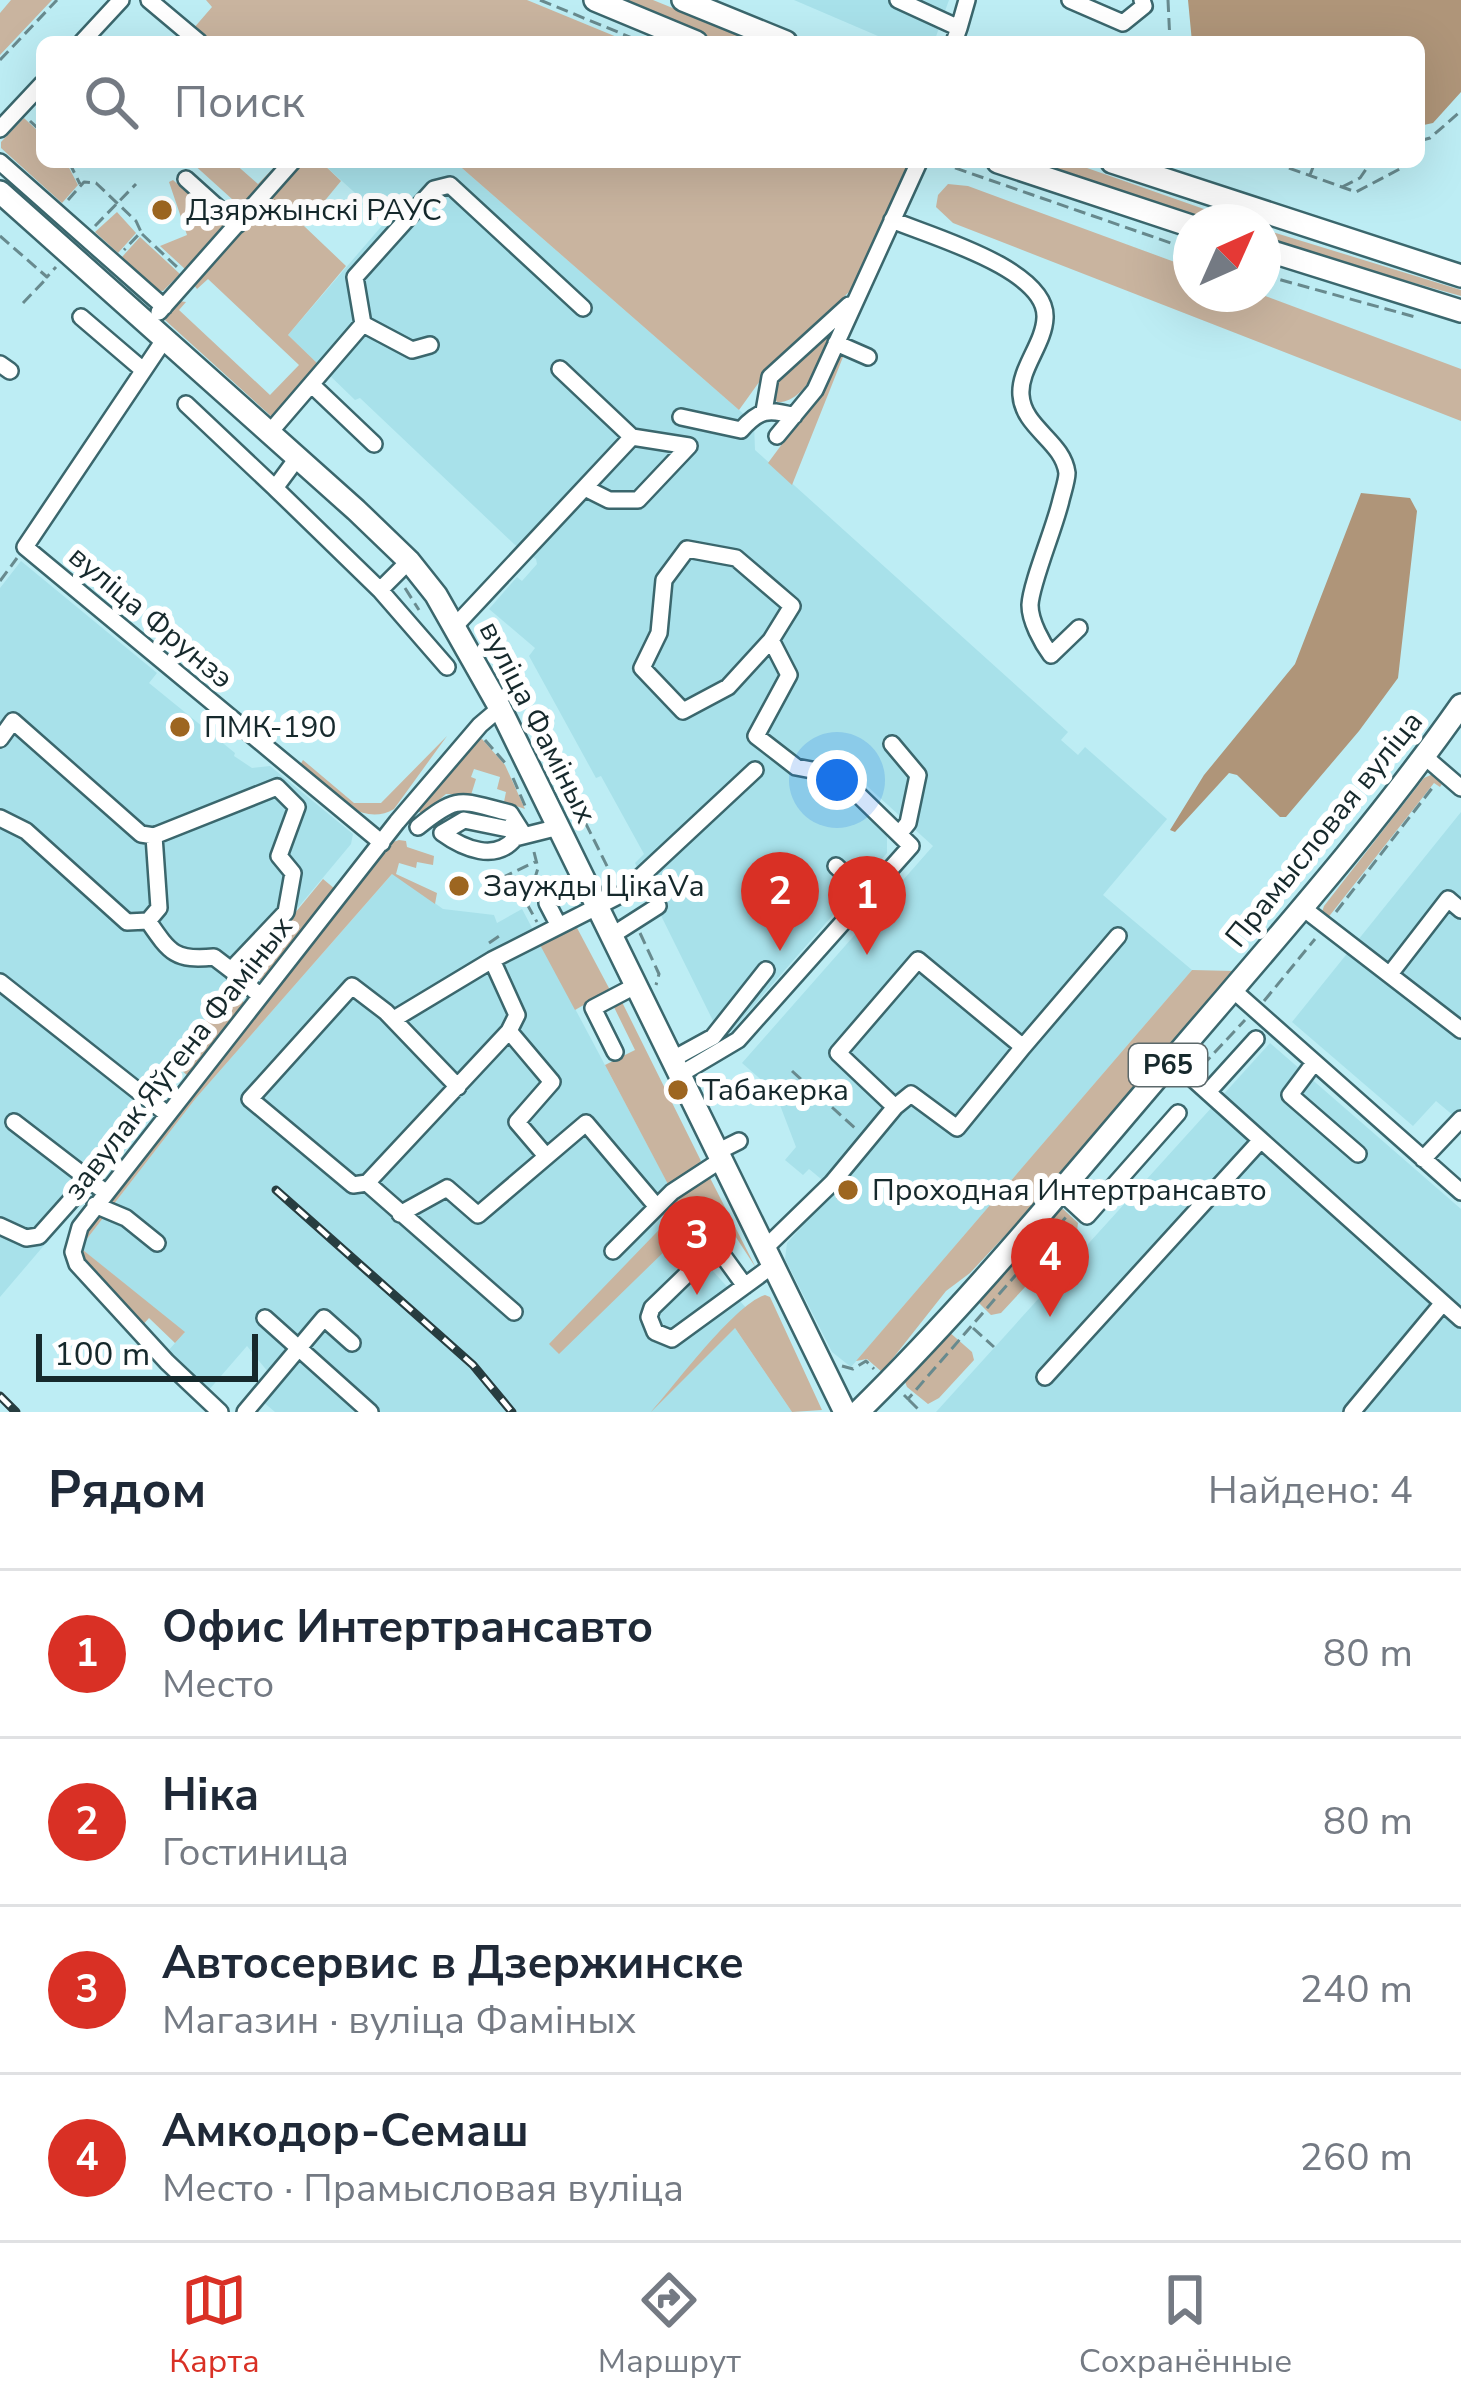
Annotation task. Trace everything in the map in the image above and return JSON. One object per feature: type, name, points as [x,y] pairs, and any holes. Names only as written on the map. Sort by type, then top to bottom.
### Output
[{"type":"main road","points":[[595,0],[682,36]]},
{"type":"main road","points":[[683,0],[771,36]]},
{"type":"main road","points":[[1016,168],[1173,220]]},
{"type":"main road","points":[[1130,168],[1461,276]]},
{"type":"main road","name":"вуліца Фаміных","points":[[0,193],[160,322],[409,561],[456,625],[611,936],[645,986],[675,1068],[844,1412]]},
{"type":"main road","points":[[1281,255],[1461,311]]},
{"type":"main road","name":"Прамысловая вуліца","points":[[858,1412],[1060,1191],[1304,908],[1460,710]]},
{"type":"street","points":[[88,36],[121,0]]},
{"type":"street","points":[[149,0],[192,36]]},
{"type":"street","points":[[898,0],[957,35],[967,0]]},
{"type":"street","points":[[1070,0],[1123,23],[1144,6],[1142,0]]},
{"type":"street","points":[[0,129],[36,90]]},
{"type":"street","points":[[0,163],[160,322]]},
{"type":"street","name":"вуліца Фрунзэ","points":[[287,168],[160,322],[143,370],[26,548],[382,843]]},
{"type":"street","points":[[777,436],[815,390],[916,168]]},
{"type":"street","points":[[186,179],[237,225]]},
{"type":"street","points":[[270,432],[363,324],[355,278],[434,189],[450,184],[583,308]]},
{"type":"street","points":[[892,220],[1015,272],[1040,294],[1045,325],[1020,392],[1027,416],[1056,448],[1066,473],[1030,606],[1042,644],[1051,655],[1079,628]]},
{"type":"street","points":[[764,410],[770,377],[856,299]]},
{"type":"street","points":[[81,316],[143,370]]},
{"type":"street","points":[[363,324],[412,350],[430,345]]},
{"type":"street","points":[[836,344],[868,357]]},
{"type":"street","points":[[560,369],[632,437],[689,446],[638,500],[609,500],[585,488]]},
{"type":"street","points":[[312,386],[374,444]]},
{"type":"street","points":[[186,404],[380,590],[447,668]]},
{"type":"street","points":[[681,417],[741,430],[756,412],[794,416]]},
{"type":"street","points":[[456,625],[632,437]]},
{"type":"street","points":[[275,488],[298,457]]},
{"type":"street","points":[[687,549],[736,558],[792,606],[771,640],[728,687],[683,711],[642,668],[659,633],[664,580],[687,549]]},
{"type":"street","points":[[380,590],[409,561]]},
{"type":"street","points":[[675,1068],[738,1040],[911,846],[838,775],[796,767],[755,736],[789,675],[771,640]]},
{"type":"street","name":"завулак Яўгена Фаміных","points":[[220,1412],[77,1264],[74,1242],[100,1199],[397,822],[500,708]]},
{"type":"street","points":[[0,740],[13,721],[141,834],[154,836],[277,788],[297,807],[279,856],[293,873],[286,912],[231,970]]},
{"type":"street","points":[[892,744],[918,776],[908,823],[899,834]]},
{"type":"street","points":[[1424,756],[1461,788]]},
{"type":"street","points":[[394,1019],[492,960],[622,894],[755,770]]},
{"type":"street","points":[[418,827],[460,801],[509,813],[522,836]]},
{"type":"street","points":[[0,818],[26,831],[127,922],[148,921],[159,908],[154,836]]},
{"type":"street","points":[[397,822],[475,841]]},
{"type":"street","points":[[495,845],[559,827]]},
{"type":"street","points":[[442,833],[466,828],[522,836]]},
{"type":"street","points":[[836,866],[867,895]]},
{"type":"street","points":[[551,930],[547,903],[582,877]]},
{"type":"street","points":[[1390,974],[1448,899],[1461,910]]},
{"type":"street","points":[[611,936],[658,906]]},
{"type":"street","points":[[1304,908],[1461,1030]]},
{"type":"street","points":[[148,921],[166,948],[186,960],[214,957],[260,996]]},
{"type":"street","points":[[745,1286],[716,1246],[652,1308],[649,1317],[655,1332],[672,1339],[745,1286],[895,1107],[911,1094],[957,1128],[1118,936]]},
{"type":"street","points":[[458,1087],[394,1019],[352,986],[250,1099],[353,1185],[367,1183],[458,1087],[509,1030],[517,1015],[492,960]]},
{"type":"street","points":[[895,1107],[838,1053],[918,960],[1023,1047]]},
{"type":"street","points":[[675,1068],[713,1037],[766,970]]},
{"type":"street","points":[[0,982],[166,1114]]},
{"type":"street","points":[[615,1052],[592,1008],[645,986]]},
{"type":"street","name":"Прамысловая вуліца","points":[[1233,990],[1461,1192]]},
{"type":"street","points":[[509,1030],[552,1082],[517,1122],[546,1156]]},
{"type":"street","points":[[1208,1092],[1256,1039]]},
{"type":"street","points":[[1172,1060],[1461,1319]]},
{"type":"street","points":[[1314,1063],[1290,1095],[1358,1154]]},
{"type":"street","points":[[1060,1191],[1087,1216],[1178,1113]]},
{"type":"street","points":[[1423,1160],[1461,1119]]},
{"type":"street","points":[[14,1122],[157,1243]]},
{"type":"street","points":[[400,1214],[447,1188],[478,1215],[586,1123],[657,1207]]},
{"type":"street","points":[[1045,1377],[1262,1140]]},
{"type":"street","points":[[614,1251],[672,1192],[739,1141]]},
{"type":"street","points":[[0,1226],[26,1238],[39,1236],[88,1181]]},
{"type":"street","points":[[367,1183],[514,1312]]},
{"type":"street","points":[[1352,1412],[1442,1304]]},
{"type":"street","points":[[265,1318],[370,1412]]},
{"type":"street","points":[[245,1412],[324,1318],[352,1343]]},
{"type":"path","points":[[0,60],[57,0]]},
{"type":"path","points":[[540,0],[627,36]]},
{"type":"path","points":[[1168,0],[1169,36]]},
{"type":"path","points":[[1425,139],[1461,111]]},
{"type":"path","points":[[72,168],[81,186]]},
{"type":"path","points":[[955,168],[1173,244]]},
{"type":"path","points":[[1289,168],[1356,192],[1401,168]]},
{"type":"path","points":[[1310,176],[1313,168]]},
{"type":"path","points":[[1342,187],[1360,178],[1367,168]]},
{"type":"path","points":[[62,206],[84,182],[96,183],[184,274]]},
{"type":"path","points":[[89,232],[136,184]]},
{"type":"path","points":[[118,257],[141,232]]},
{"type":"path","points":[[23,303],[47,277]]},
{"type":"path","points":[[1281,279],[1417,318]]},
{"type":"path","points":[[0,581],[26,548]]},
{"type":"path","points":[[512,680],[559,783],[577,806],[622,894]]},
{"type":"path","points":[[522,836],[538,868],[528,902]]},
{"type":"path","points":[[536,861],[495,881],[494,887],[504,890],[507,899],[528,902],[551,930]]},
{"type":"path","points":[[634,921],[659,974],[645,986]]},
{"type":"path","points":[[792,1071],[868,1140]]},
{"type":"path","points":[[825,1190],[840,1198],[864,1168]]},
{"type":"path","points":[[971,1326],[994,1347]]},
{"type":"path","points":[[908,1399],[921,1412]]},
{"type":"shaded area","points":[[11,0],[52,0],[0,55],[0,13]]},
{"type":"shaded area","points":[[206,0],[527,0],[614,36],[202,36],[193,29],[212,7]]},
{"type":"shaded area","points":[[618,0],[653,0],[741,36],[705,36]]},
{"type":"shaded area","points":[[794,0],[949,0],[936,36],[878,36]]},
{"type":"shaded area","points":[[1188,0],[1461,0],[1461,92],[1433,123],[1425,125],[1425,36],[1191,36]]},
{"type":"shaded area","points":[[24,118],[36,129],[36,168],[69,168],[78,185],[62,203],[1,148],[1,142]]},
{"type":"shaded area","points":[[198,168],[240,168],[258,184],[273,168],[281,168],[243,209]]},
{"type":"shaded area","points":[[294,168],[327,168],[341,181],[304,226],[346,266],[288,335],[318,364],[272,417],[165,320],[179,301],[186,302],[179,310],[270,395],[299,365],[208,279],[197,289],[194,285]]},
{"type":"shaded area","points":[[328,168],[462,168],[754,423],[755,450],[1068,732],[1061,740],[1078,755],[1085,747],[1167,819],[1103,895],[1192,970],[851,1367],[832,1352],[785,1259],[787,1243],[838,1187],[809,1169],[803,1175],[785,1160],[796,1147],[775,1092],[742,1063],[933,846],[846,767],[834,781],[887,835],[887,853],[723,1041],[635,863],[644,854],[529,656],[535,648],[489,609],[517,577],[522,581],[536,559],[514,544],[288,335],[386,221]]},
{"type":"shaded area","points":[[462,168],[907,168],[854,287],[767,371],[739,410]]},
{"type":"shaded area","points":[[1042,168],[1087,168],[1190,204],[1173,204],[1173,212]]},
{"type":"shaded area","points":[[173,180],[224,226],[185,269],[160,246],[187,235],[169,182]]},
{"type":"shaded area","points":[[948,184],[968,186],[1173,261],[1173,309],[953,223],[936,207],[938,195]]},
{"type":"shaded area","points":[[117,212],[136,233],[118,253],[95,232]]},
{"type":"shaded area","points":[[1281,235],[1461,290],[1461,296],[1281,246]]},
{"type":"shaded area","points":[[140,237],[180,274],[163,291],[156,290],[122,257]]},
{"type":"shaded area","points":[[1281,302],[1461,369],[1461,421],[1181,312],[1281,312]]},
{"type":"shaded area","points":[[840,319],[808,383],[789,400],[777,402],[774,381]]},
{"type":"shaded area","points":[[838,355],[843,357],[792,485],[768,463],[819,394]]},
{"type":"shaded area","points":[[1361,493],[1410,498],[1417,511],[1398,678],[1286,817],[1280,817],[1237,775],[1229,773],[1175,832],[1170,830],[1204,775],[1295,664]]},
{"type":"shaded area","name":"ПМК-190","points":[[21,561],[157,673],[149,683],[234,756],[252,768],[270,766],[353,834],[351,844],[116,1126],[128,1138],[127,1148],[0,1297],[0,588]]},
{"type":"shaded area","points":[[447,736],[394,809],[384,813],[352,808],[300,765],[303,760],[354,803],[381,803]]},
{"type":"shaded area","points":[[482,739],[505,765],[525,809],[504,802],[506,792],[497,789],[500,777],[474,769],[471,795],[446,794],[422,814],[416,809],[474,740]]},
{"type":"shaded area","points":[[1433,774],[1444,781],[1440,787],[1434,783],[1327,919],[1324,906],[1424,778]]},
{"type":"shaded area","points":[[1461,812],[1461,1122],[1436,1101],[1413,1126],[1292,1022]]},
{"type":"shaded area","points":[[399,840],[434,856],[433,865],[417,862],[416,868],[399,863],[396,874],[437,893],[435,904],[392,874],[196,1098],[86,1240],[83,1250],[185,1332],[175,1343],[149,1318],[141,1327],[82,1259],[78,1251],[81,1238],[390,843]]},
{"type":"shaded area","points":[[393,873],[443,909],[494,915],[497,923],[522,909],[681,1208],[694,1250],[748,1310],[735,1328],[792,1412],[275,1412],[262,1401],[277,1383],[247,1346],[208,1391],[167,1352],[184,1333],[83,1250],[196,1098]]},
{"type":"shaded area","points":[[323,879],[335,889],[261,980],[244,975]]},
{"type":"shaded area","points":[[576,926],[610,990],[575,1010],[539,943]]},
{"type":"shaded area","points":[[1192,970],[1234,971],[1060,1177],[970,1273],[946,1291],[882,1372],[867,1359],[856,1361]]},
{"type":"shaded area","points":[[237,983],[244,1004],[188,1076],[172,1062]]},
{"type":"shaded area","points":[[620,998],[701,1161],[670,1188],[605,1065],[635,1050],[612,1003]]},
{"type":"shaded area","points":[[1270,1043],[1461,1209],[1461,1412],[936,1412]]},
{"type":"shaded area","points":[[707,1172],[756,1268],[728,1225],[688,1261],[673,1243],[559,1354],[549,1344],[680,1208],[675,1197]]},
{"type":"shaded area","points":[[1063,1209],[1078,1223],[1077,1231],[1001,1313],[991,1315],[979,1303],[982,1291]]},
{"type":"shaded area","points":[[765,1295],[822,1410],[792,1412],[735,1328],[651,1412],[722,1329]]},
{"type":"shaded area","points":[[948,1331],[972,1352],[974,1360],[928,1404],[904,1379]]},
{"type":"railway","points":[[276,1190],[473,1365],[512,1412]]},
{"type":"railway","points":[[0,1396],[16,1412]]},
{"type":"place","name":"Дзяржынскі РАУС","points":[[162,210]]},
{"type":"place","name":"ПМК-190","points":[[180,727]]},
{"type":"place","name":"Заужды ЦікаVа","points":[[459,886]]},
{"type":"place","name":"Ніка","points":[[780,951]]},
{"type":"place","name":"Офис Интертрансавто","points":[[867,955]]},
{"type":"place","name":"Табакерка","points":[[678,1090]]},
{"type":"place","name":"Проходная Интертрансавто","points":[[848,1190]]},
{"type":"place","name":"Автосервис в Дзержинске","points":[[697,1295]]},
{"type":"place","name":"Амкодор-Семаш","points":[[1050,1317]]}]
